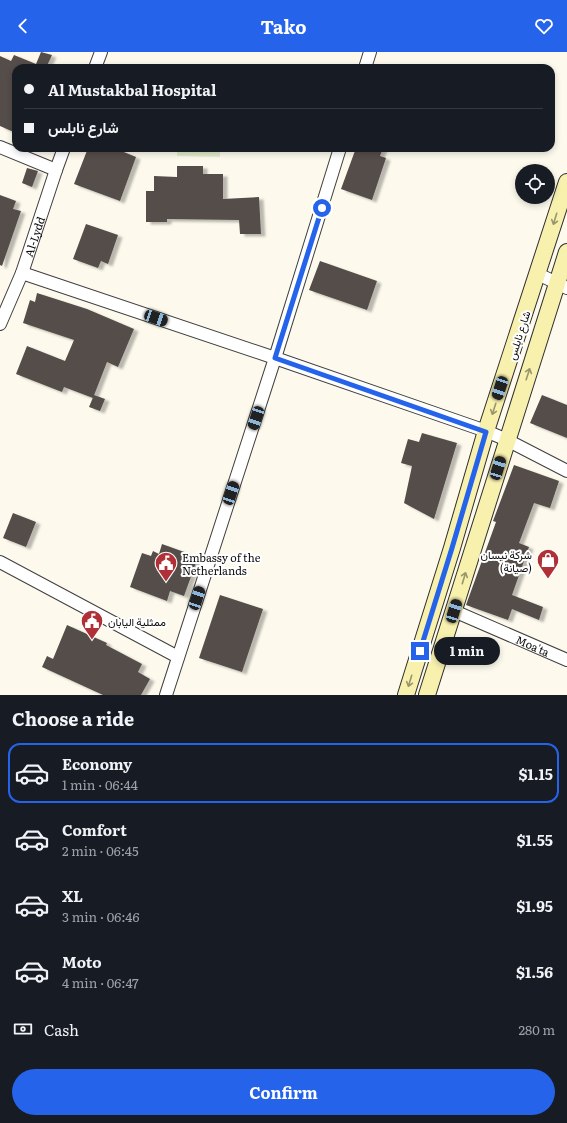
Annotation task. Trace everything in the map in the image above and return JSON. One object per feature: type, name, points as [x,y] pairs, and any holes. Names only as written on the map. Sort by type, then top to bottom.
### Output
[{"type":"main road","name":"شارع نابلس","points":[[406,695],[452,548],[486,432],[567,182]]},
{"type":"main road","name":"شارع نابلس","points":[[427,695],[507,440],[562,285],[567,252]]},
{"type":"street","points":[[96,64],[101,52]]},
{"type":"street","points":[[366,64],[370,52]]},
{"type":"street","points":[[0,147],[12,152]]},
{"type":"street","points":[[12,152],[56,170]]},
{"type":"street","name":"Al-Lydd","points":[[0,324],[22,273],[63,152]]},
{"type":"street","points":[[166,695],[275,358],[339,152]]},
{"type":"street","points":[[22,273],[275,358],[486,432],[507,440],[567,471]]},
{"type":"street","points":[[538,274],[562,285]]},
{"type":"street","points":[[0,562],[178,657]]},
{"type":"street","name":"Moa'ta","points":[[454,611],[567,660]]},
{"type":"green space","points":[[177,152],[220,152],[220,157],[177,156]]},
{"type":"building","points":[[41,52],[52,55],[48,64],[36,64]]},
{"type":"building","points":[[14,55],[36,64],[12,64],[12,131],[0,126],[0,56],[11,61]]},
{"type":"building","points":[[86,152],[124,152],[136,157],[120,201],[74,184]]},
{"type":"building","points":[[355,152],[382,152],[380,156],[386,158],[372,200],[341,189]]},
{"type":"building","points":[[177,166],[203,166],[203,174],[223,174],[223,199],[259,197],[261,234],[240,234],[239,220],[167,219],[167,222],[146,222],[146,191],[154,191],[154,176],[177,177]]},
{"type":"building","points":[[27,168],[38,171],[32,187],[22,183]]},
{"type":"building","points":[[0,195],[16,201],[13,209],[21,211],[2,266],[0,265]]},
{"type":"building","points":[[86,224],[118,235],[108,264],[101,261],[98,268],[73,259]]},
{"type":"building","points":[[320,261],[377,281],[367,310],[309,290]]},
{"type":"building","points":[[37,293],[87,309],[134,329],[118,367],[107,362],[93,398],[64,387],[62,392],[16,374],[27,346],[65,361],[74,340],[23,323],[30,300],[35,302]]},
{"type":"building","points":[[94,395],[105,399],[100,411],[89,407]]},
{"type":"building","points":[[542,395],[567,405],[567,438],[530,423]]},
{"type":"building","points":[[422,433],[457,443],[434,519],[404,503],[412,466],[401,463],[408,439],[419,442]]},
{"type":"building","points":[[514,465],[559,481],[550,508],[534,503],[519,543],[529,547],[512,595],[543,607],[539,620],[512,609],[508,620],[466,605],[496,522],[493,521]]},
{"type":"building","points":[[13,513],[36,522],[26,547],[3,538]]},
{"type":"building","points":[[162,544],[198,557],[184,596],[170,591],[167,601],[130,587],[142,553],[151,556],[153,551],[159,554]]},
{"type":"building","points":[[220,595],[263,609],[242,672],[199,658]]},
{"type":"building","points":[[67,625],[107,643],[106,645],[142,664],[138,672],[150,679],[141,695],[103,695],[42,667],[47,656],[53,659]]},
{"type":"place","name":"شركة نيسان (صيانة)","points":[[548,580]]},
{"type":"place","name":"Embassy of the Netherlands","points":[[166,582]]},
{"type":"place","name":"ممثلية اليابان","points":[[92,640]]},
{"type":"route","points":[[322,208],[275,358],[486,432],[420,651]]}]
